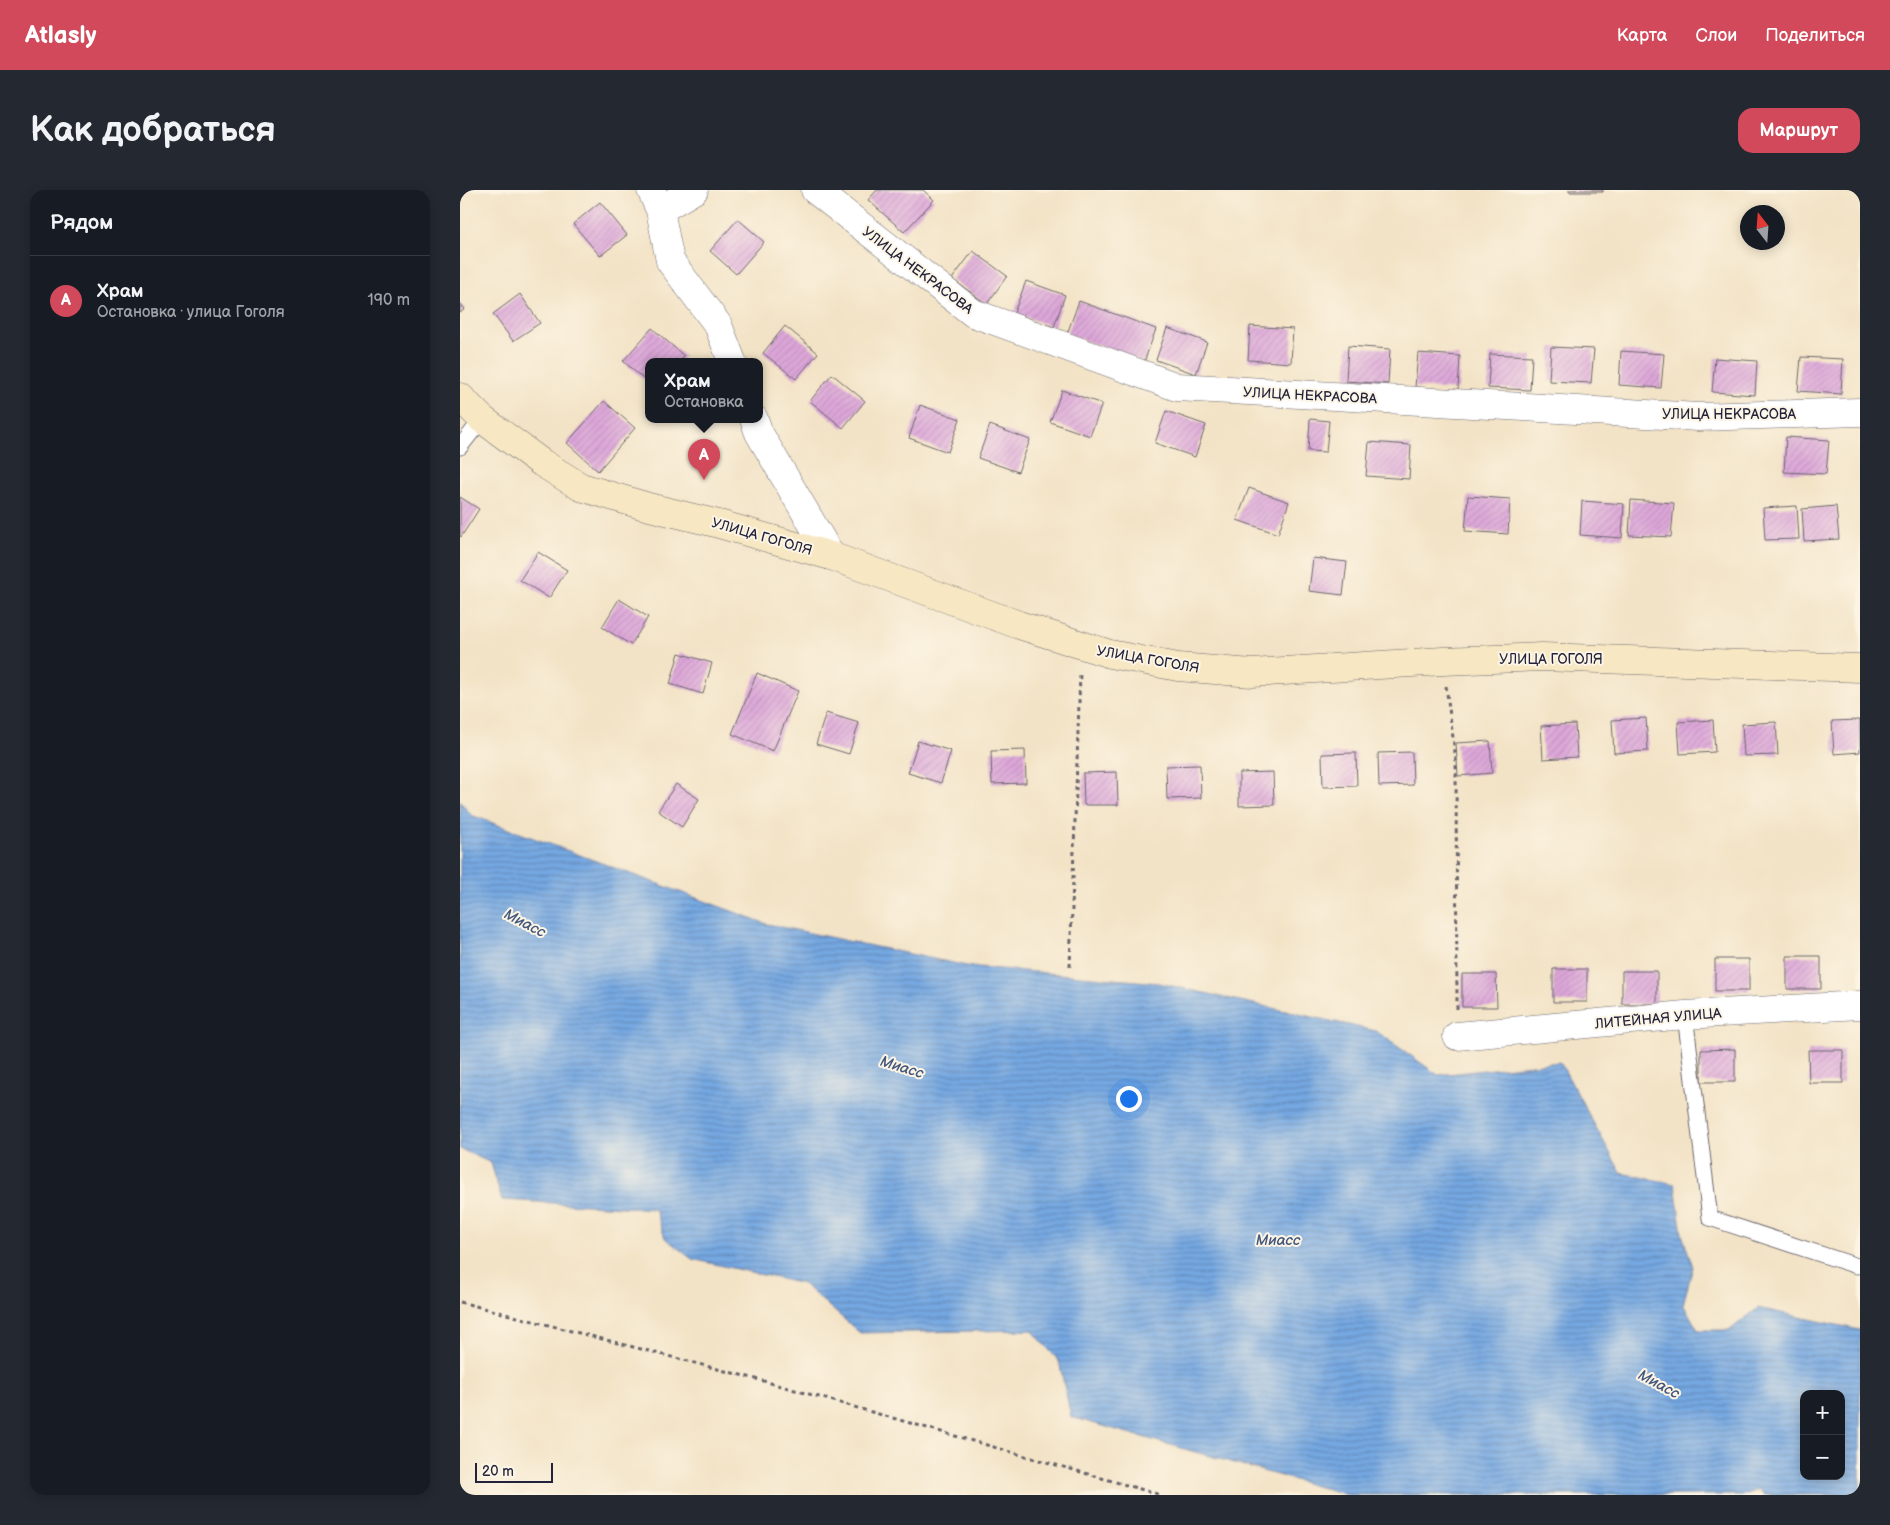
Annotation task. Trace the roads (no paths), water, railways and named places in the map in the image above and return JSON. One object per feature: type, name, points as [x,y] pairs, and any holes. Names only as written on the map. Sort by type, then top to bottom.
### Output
[{"type":"street","points":[[694,190],[655,200],[670,261],[718,325],[731,358]]},
{"type":"street","name":"УЛИЦА НЕКРАСОВА","points":[[815,190],[973,313],[1177,387],[1698,417],[1860,412]]},
{"type":"street","name":"УЛИЦА ГОГОЛЯ","points":[[460,397],[482,419],[542,463],[581,487],[831,556],[1019,625],[1110,654],[1178,667],[1252,673],[1443,660],[1542,657],[1860,668]]},
{"type":"street","points":[[755,423],[759,433],[831,556]]},
{"type":"street","name":"ЛИТЕЙНАЯ УЛИЦА","points":[[1457,1036],[1684,1015],[1860,1005]]},
{"type":"lane","points":[[460,447],[482,419]]},
{"type":"lane","points":[[1684,1015],[1710,1218],[1857,1266]]},
{"type":"water","name":"Миасс","points":[[460,801],[471,815],[767,924],[967,966],[1159,983],[1376,1031],[1438,1075],[1560,1062],[1621,1173],[1675,1184],[1682,1234],[1693,1267],[1683,1304],[1698,1330],[1730,1330],[1758,1308],[1860,1330],[1860,1495],[1764,1495],[1759,1489],[1744,1495],[1348,1495],[1071,1417],[1059,1361],[1032,1330],[860,1333],[803,1284],[692,1259],[665,1238],[655,1209],[502,1200],[491,1163],[460,1149]]},
{"type":"place","name":"Храм","points":[[704,480]]}]
